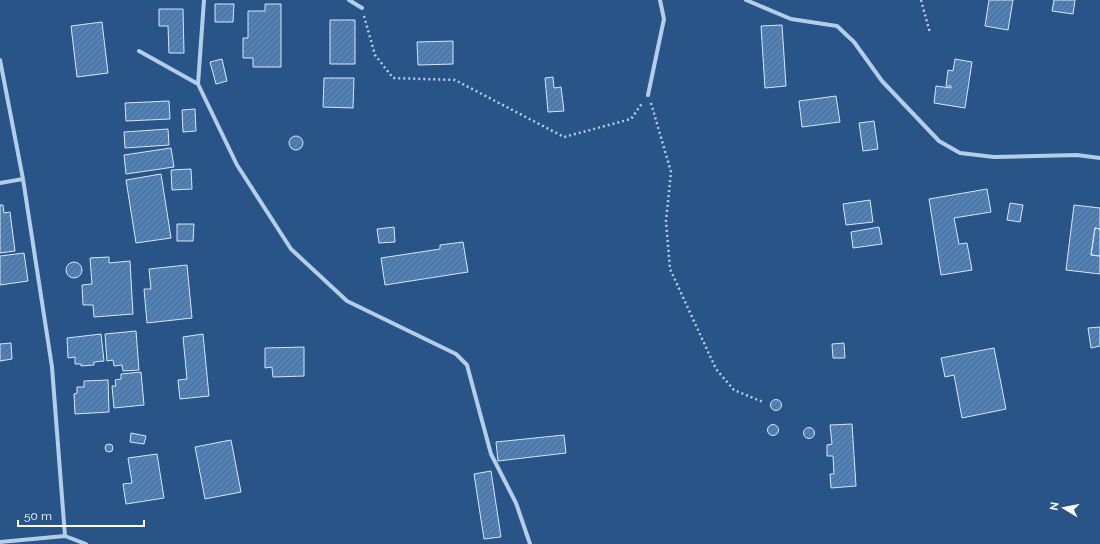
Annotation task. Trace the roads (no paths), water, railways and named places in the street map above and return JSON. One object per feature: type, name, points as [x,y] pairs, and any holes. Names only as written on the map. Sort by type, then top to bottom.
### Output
[{"type":"street","points":[[204,0],[198,84],[237,165],[291,249],[347,301],[456,354],[466,365],[491,454],[516,503],[530,544]]},
{"type":"street","points":[[349,0],[362,8]]},
{"type":"street","points":[[648,95],[664,19],[660,0]]},
{"type":"street","points":[[746,0],[791,19],[837,26],[854,42],[882,81],[939,141],[960,153],[994,157],[1077,155],[1100,158]]},
{"type":"street","points":[[139,51],[198,84]]},
{"type":"street","points":[[0,60],[23,179],[52,367],[65,536]]},
{"type":"street","points":[[0,183],[23,179]]},
{"type":"street","points":[[0,542],[65,536],[86,544]]}]
